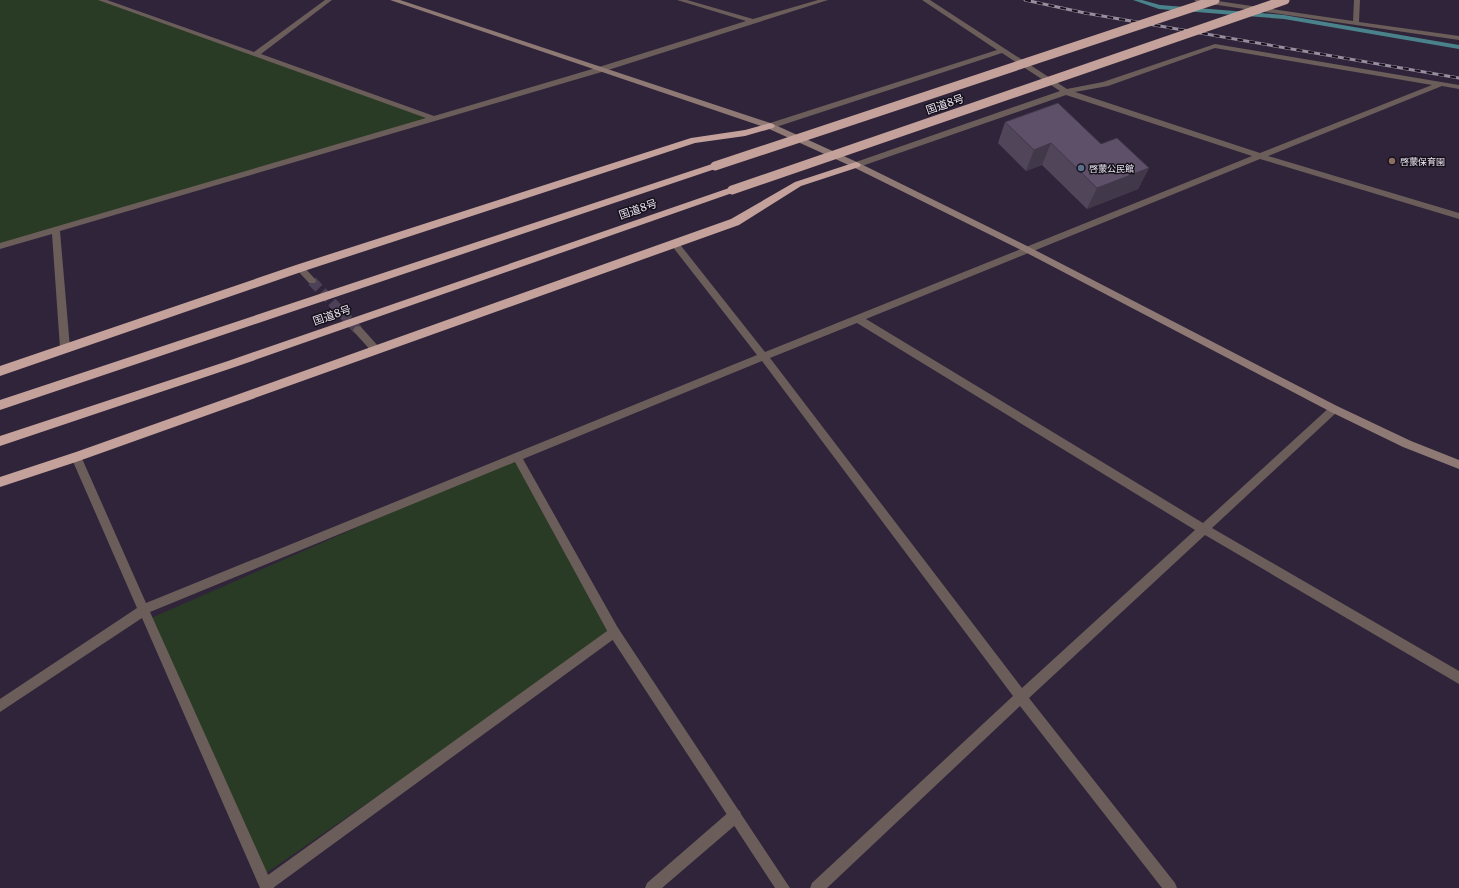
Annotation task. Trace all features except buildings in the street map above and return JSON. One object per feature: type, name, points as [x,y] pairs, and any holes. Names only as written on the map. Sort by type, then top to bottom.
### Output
[{"type":"highway","name":"国道8号","points":[[0,405],[1215,0]]},
{"type":"highway","name":"国道8号","points":[[0,442],[231,364],[1285,0]]},
{"type":"highway","points":[[0,371],[300,268],[694,140],[745,133],[770,126]]},
{"type":"highway","points":[[0,482],[76,457],[735,222],[798,184],[856,165]]},
{"type":"street","points":[[101,0],[433,118]]},
{"type":"street","points":[[255,55],[329,0]]},
{"type":"street","points":[[393,0],[770,126],[856,165],[1028,250],[1334,409],[1407,444],[1459,464]]},
{"type":"street","points":[[680,0],[753,21]]},
{"type":"street","points":[[0,246],[602,69],[753,21],[825,0]]},
{"type":"street","points":[[925,0],[1066,92],[1260,156],[1459,216]]},
{"type":"street","points":[[1197,0],[1459,38]]},
{"type":"street","points":[[1356,23],[1357,0]]},
{"type":"street","points":[[856,165],[1066,92],[1105,84],[1215,46],[1459,87]]},
{"type":"street","points":[[770,126],[1002,51]]},
{"type":"street","points":[[0,706],[145,609],[1260,156],[1441,84]]},
{"type":"street","points":[[56,230],[65,348]]},
{"type":"street","points":[[675,244],[764,357],[1021,697],[1170,888]]},
{"type":"street","points":[[300,268],[312,281]]},
{"type":"street","points":[[858,319],[1204,529],[1459,678]]},
{"type":"street","points":[[358,330],[376,350]]},
{"type":"street","points":[[817,888],[1021,697],[1334,409]]},
{"type":"street","points":[[76,457],[145,609],[266,886],[614,632]]},
{"type":"street","points":[[517,457],[614,632],[783,888]]},
{"type":"street","points":[[652,888],[735,816]]},
{"type":"green space","points":[[0,0],[101,0],[433,118],[0,246]]},
{"type":"green space","points":[[517,457],[614,632],[262,876],[149,619]]},
{"type":"waterway","points":[[1136,0],[1159,7],[1284,17],[1459,47]]},
{"type":"tunnel","points":[[312,281],[358,330]]},
{"type":"railway","points":[[1025,0],[1085,13],[1459,78]]},
{"type":"place","name":"啓蒙保育園","points":[[1392,161]]},
{"type":"place","name":"啓蒙公民館","points":[[1081,168]]}]
